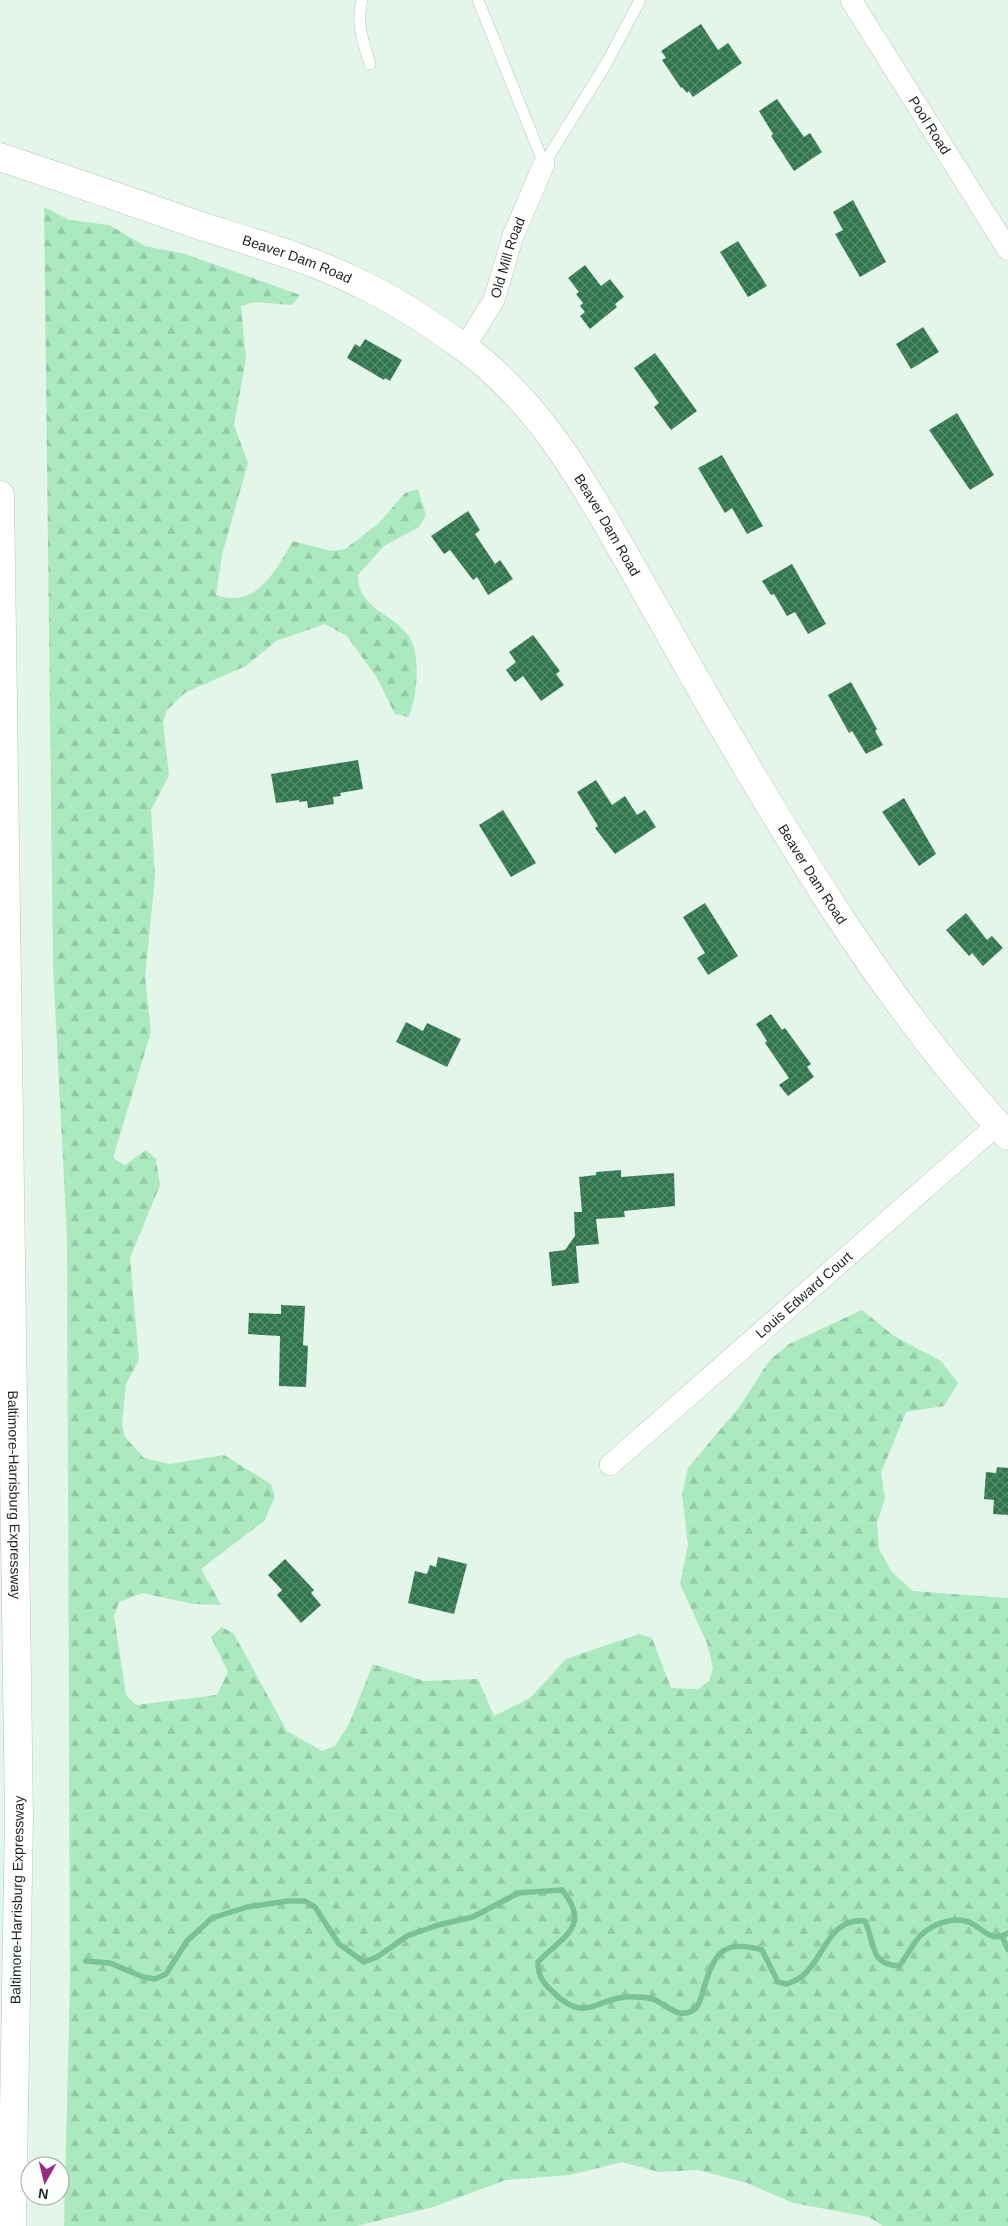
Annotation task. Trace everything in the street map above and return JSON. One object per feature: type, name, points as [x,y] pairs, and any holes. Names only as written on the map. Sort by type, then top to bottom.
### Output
[{"type":"main road","name":"Beaver Dam Road","points":[[0,157],[267,248],[359,283],[402,306],[464,348],[523,401],[551,435],[589,492],[792,845],[898,1002],[1003,1131]]},
{"type":"main road","name":"Baltimore-Harrisburg Expressway","points":[[0,494],[19,1817],[12,2226]]},
{"type":"street","name":"Pool Road","points":[[851,0],[1008,250]]},
{"type":"street","name":"Old Mill Road","points":[[464,348],[494,300],[513,236],[544,164]]},
{"type":"street","name":"Louis Edward Court","points":[[610,1465],[1003,1131]]},
{"type":"lane","points":[[362,0],[359,15],[360,34],[370,64]]},
{"type":"lane","points":[[478,0],[544,164]]},
{"type":"lane","points":[[544,164],[606,64],[640,0]]},
{"type":"green space","points":[[44,207],[69,220],[109,225],[145,246],[185,254],[300,295],[292,305],[254,302],[241,306],[246,359],[234,425],[248,463],[222,555],[216,595],[230,598],[243,597],[254,592],[272,575],[293,541],[331,551],[345,549],[378,524],[405,493],[418,489],[426,515],[419,527],[384,546],[358,575],[359,586],[369,603],[401,627],[412,643],[415,652],[417,675],[414,699],[408,717],[395,714],[377,678],[347,636],[325,624],[276,641],[246,666],[186,692],[167,710],[163,722],[169,775],[151,810],[155,877],[145,977],[151,1032],[113,1158],[125,1165],[146,1150],[156,1159],[160,1185],[130,1258],[139,1360],[126,1384],[122,1424],[125,1437],[144,1458],[170,1464],[224,1455],[271,1484],[275,1497],[264,1521],[201,1569],[221,1605],[193,1604],[142,1593],[119,1602],[114,1616],[126,1695],[136,1705],[217,1695],[228,1672],[211,1637],[222,1627],[234,1634],[287,1731],[322,1751],[335,1746],[349,1724],[373,1664],[424,1681],[478,1679],[494,1716],[530,1698],[566,1659],[639,1634],[652,1638],[671,1688],[698,1689],[709,1681],[713,1668],[707,1643],[680,1584],[688,1545],[682,1494],[688,1468],[740,1406],[769,1361],[789,1344],[862,1310],[894,1336],[941,1361],[958,1383],[944,1406],[906,1412],[881,1473],[885,1498],[877,1523],[879,1549],[892,1572],[913,1591],[1008,1598],[1008,2226],[883,2226],[869,2217],[793,2203],[747,2183],[698,2170],[659,2172],[622,2162],[570,2175],[506,2180],[430,2208],[356,2226],[64,2226],[64,2206],[70,2206],[70,2156],[66,2156],[70,1983],[67,1238],[53,966]]},
{"type":"building","points":[[701,24],[718,50],[728,43],[742,63],[693,97],[689,91],[687,93],[681,88],[662,60],[666,58],[661,51]]},
{"type":"building","points":[[777,99],[804,137],[810,133],[822,152],[794,171],[771,136],[773,134],[759,111]]},
{"type":"building","points":[[853,200],[886,262],[860,277],[835,234],[843,230],[833,212]]},
{"type":"building","points":[[738,241],[767,286],[748,297],[720,252]]},
{"type":"building","points":[[585,265],[601,286],[610,279],[624,297],[615,304],[617,307],[590,329],[580,316],[585,312],[580,306],[583,303],[576,294],[579,292],[568,278]]},
{"type":"building","points":[[923,327],[939,352],[911,369],[896,344]]},
{"type":"building","points":[[365,339],[402,360],[390,381],[385,378],[384,380],[347,358],[355,344],[360,347]]},
{"type":"building","points":[[655,353],[697,411],[671,430],[654,407],[659,403],[634,368]]},
{"type":"building","points":[[957,413],[994,475],[970,490],[929,430]]},
{"type":"building","points":[[722,455],[763,526],[747,534],[732,508],[725,513],[698,468]]},
{"type":"building","points":[[468,511],[480,530],[475,534],[495,564],[500,560],[513,579],[488,595],[477,577],[473,580],[450,550],[444,554],[431,536]]},
{"type":"building","points":[[792,564],[826,624],[808,634],[795,612],[787,616],[774,594],[771,595],[762,581]]},
{"type":"building","points":[[533,635],[560,671],[556,674],[564,685],[541,701],[523,676],[515,682],[506,670],[516,662],[509,652]]},
{"type":"building","points":[[851,682],[877,729],[875,731],[883,745],[866,754],[852,731],[849,733],[828,695]]},
{"type":"building","points":[[358,760],[363,789],[340,793],[341,796],[333,797],[334,804],[308,808],[307,801],[299,802],[299,800],[276,803],[271,774]]},
{"type":"building","points":[[596,780],[612,805],[625,796],[637,815],[645,810],[656,827],[615,854],[595,828],[598,826],[577,792]]},
{"type":"building","points":[[904,798],[936,854],[919,866],[882,812]]},
{"type":"building","points":[[503,810],[536,863],[511,877],[479,825]]},
{"type":"building","points":[[705,903],[738,956],[708,975],[697,958],[705,953],[683,917]]},
{"type":"building","points":[[966,913],[987,940],[992,936],[1003,948],[983,966],[972,953],[969,956],[946,930]]},
{"type":"building","points":[[771,1014],[782,1030],[785,1028],[811,1064],[807,1067],[814,1077],[788,1096],[779,1085],[789,1078],[765,1043],[767,1041],[756,1024]]},
{"type":"building","points":[[406,1022],[423,1031],[427,1023],[461,1039],[447,1067],[396,1042]]},
{"type":"building","points":[[621,1170],[621,1177],[674,1173],[675,1206],[624,1211],[625,1217],[596,1219],[599,1244],[576,1246],[579,1283],[552,1286],[549,1252],[565,1250],[575,1236],[574,1212],[582,1212],[579,1177],[596,1175],[596,1172]]},
{"type":"building","points":[[281,1305],[305,1306],[303,1345],[308,1346],[306,1387],[279,1386],[280,1336],[248,1334],[249,1313],[281,1314]]},
{"type":"building","points":[[997,1467],[1008,1468],[1008,1515],[993,1514],[994,1500],[984,1499],[986,1472],[996,1473]]},
{"type":"building","points":[[438,1557],[467,1564],[454,1614],[408,1603],[415,1571],[427,1574],[430,1565],[436,1567]]},
{"type":"building","points":[[285,1559],[314,1590],[311,1593],[321,1605],[301,1623],[277,1595],[282,1590],[268,1575]]},
{"type":"waterway","points":[[86,1961],[110,1963],[143,1977],[155,1979],[166,1974],[187,1941],[212,1918],[247,1907],[288,1901],[305,1901],[315,1907],[339,1944],[364,1962],[377,1957],[407,1936],[438,1925],[473,1917],[518,1893],[562,1890],[571,1902],[574,1922],[571,1930],[538,1962],[540,1975],[549,1988],[564,2002],[575,2007],[584,2008],[624,1997],[640,1997],[653,1999],[672,2010],[687,2013],[696,2007],[711,1968],[721,1952],[728,1948],[737,1946],[762,1950],[778,1982],[787,1984],[801,1977],[816,1960],[834,1933],[842,1926],[852,1922],[865,1921],[874,1951],[878,1957],[889,1965],[899,1966],[921,1935],[932,1927],[944,1922],[951,1920],[965,1921],[997,1937],[1008,1933]]},
{"type":"waterway","points":[[1002,1936],[1008,1950]]}]
